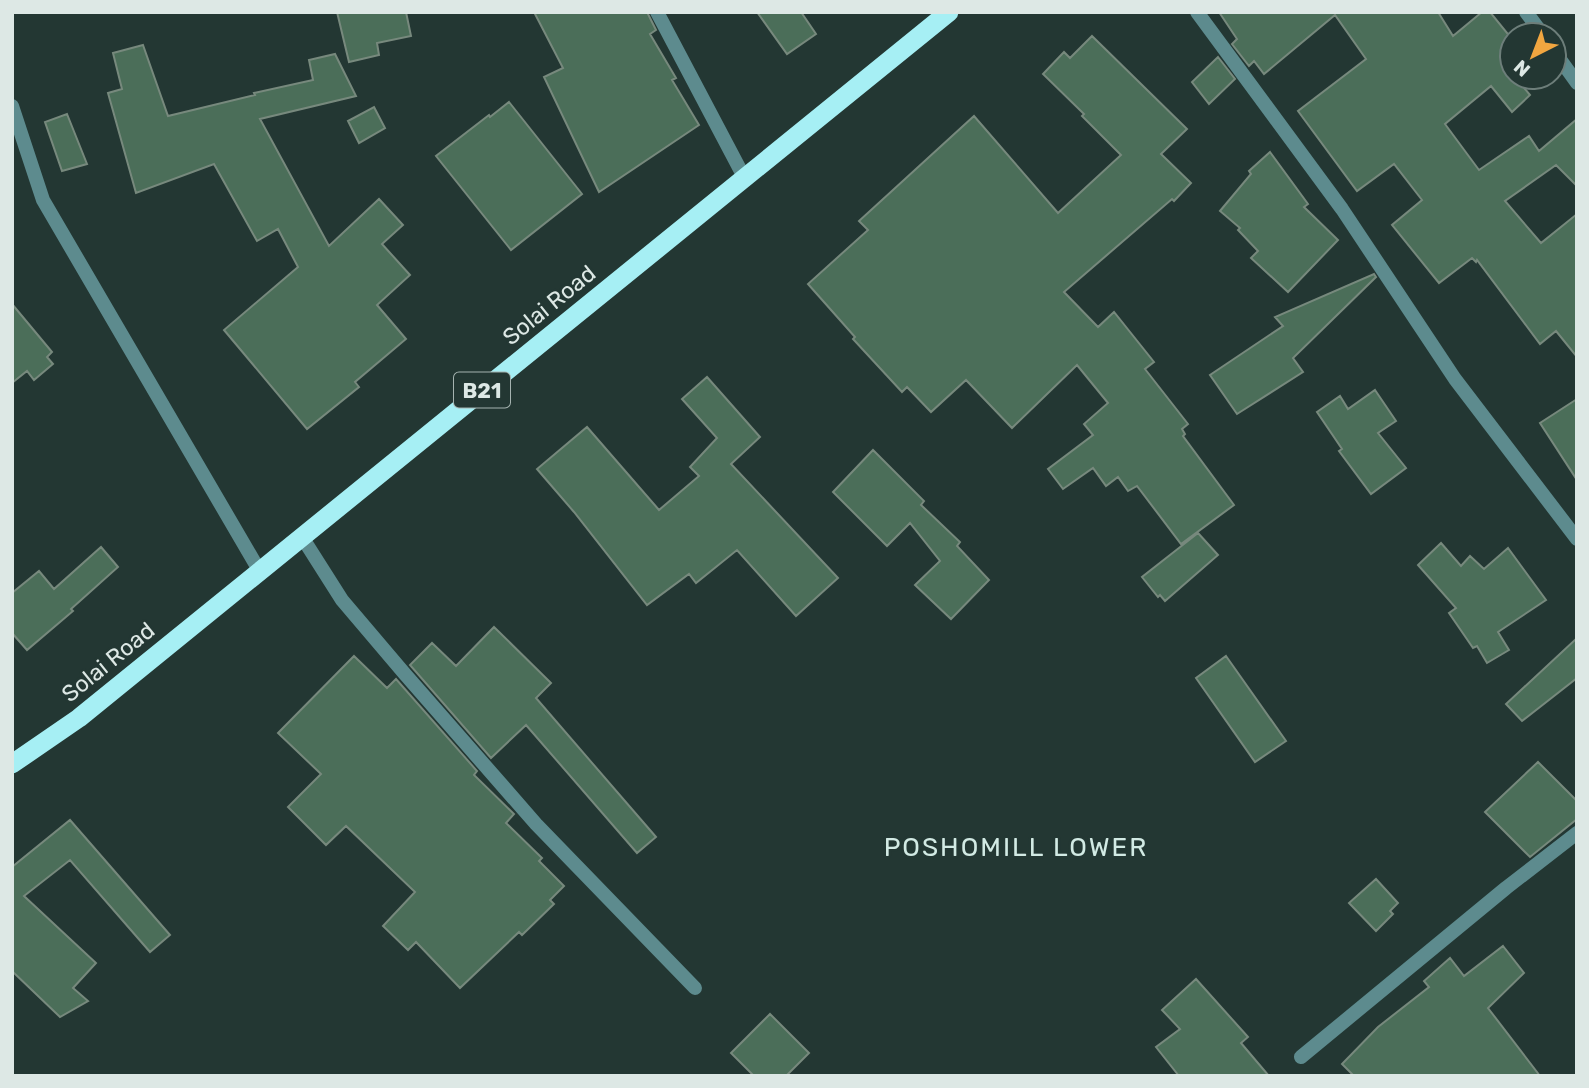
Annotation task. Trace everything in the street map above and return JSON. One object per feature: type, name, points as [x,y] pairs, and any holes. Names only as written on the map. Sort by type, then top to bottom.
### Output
[{"type":"highway","name":"Solai Road","points":[[12,764],[79,718],[949,12]]},
{"type":"street","points":[[657,12],[744,177]]},
{"type":"street","points":[[1197,12],[1342,209],[1455,379],[1577,539]]},
{"type":"street","points":[[12,106],[43,200],[260,570]]},
{"type":"street","points":[[302,537],[342,600],[404,673],[536,824],[695,988]]},
{"type":"street","points":[[1301,1057],[1577,833]]},
{"type":"building","points":[[337,12],[406,12],[411,36],[377,43],[379,55],[349,62]]},
{"type":"building","points":[[534,12],[647,12],[656,30],[650,34],[676,78],[672,80],[699,125],[599,192],[544,77],[563,68]]},
{"type":"building","points":[[757,12],[801,12],[816,34],[787,54]]},
{"type":"building","points":[[1219,12],[1438,12],[1453,36],[1482,12],[1490,12],[1498,22],[1498,91],[1527,91],[1530,95],[1512,112],[1491,86],[1445,124],[1479,170],[1529,136],[1539,151],[1577,119],[1577,186],[1556,165],[1505,201],[1541,243],[1577,214],[1577,357],[1556,331],[1540,344],[1477,260],[1476,262],[1472,258],[1439,283],[1392,225],[1422,200],[1394,164],[1357,191],[1298,111],[1366,59],[1335,15],[1264,74],[1254,61],[1249,66],[1232,44],[1237,39]]},
{"type":"building","points":[[1092,36],[1187,129],[1161,154],[1191,183],[1174,201],[1172,199],[1064,292],[1098,327],[1114,312],[1154,362],[1145,369],[1188,424],[1182,429],[1185,434],[1183,436],[1234,505],[1181,544],[1137,486],[1128,491],[1118,477],[1106,486],[1093,468],[1063,489],[1048,469],[1093,435],[1084,424],[1108,403],[1077,365],[1012,428],[966,380],[931,412],[907,387],[902,392],[853,339],[855,337],[808,284],[868,230],[859,221],[974,116],[1058,213],[1121,155],[1043,74],[1064,52],[1070,58]]},
{"type":"building","points":[[143,45],[168,116],[313,80],[309,60],[335,54],[356,96],[260,119],[329,246],[379,199],[403,225],[382,244],[410,275],[377,305],[406,339],[355,382],[359,387],[307,429],[224,330],[298,267],[278,229],[257,241],[214,164],[136,193],[108,93],[122,89],[113,53]]},
{"type":"building","points":[[1218,57],[1235,79],[1209,104],[1192,82]]},
{"type":"building","points":[[509,102],[582,194],[511,250],[436,156]]},
{"type":"building","points":[[374,107],[385,128],[359,143],[348,121]]},
{"type":"building","points":[[67,114],[87,164],[62,171],[45,122]]},
{"type":"building","points":[[1270,152],[1308,204],[1304,207],[1338,240],[1288,292],[1251,258],[1258,251],[1238,230],[1240,228],[1220,211],[1251,174],[1249,171]]},
{"type":"building","points":[[1374,274],[1376,277],[1293,358],[1303,372],[1237,414],[1210,375],[1283,326],[1275,317]]},
{"type":"building","points":[[12,304],[52,352],[47,357],[53,364],[34,380],[27,371],[12,383]]},
{"type":"building","points":[[707,377],[760,437],[731,464],[838,578],[796,616],[737,550],[696,583],[689,574],[647,605],[537,469],[587,427],[659,510],[699,476],[690,467],[717,438],[682,399]]},
{"type":"building","points":[[1375,390],[1396,421],[1378,433],[1406,468],[1371,494],[1339,451],[1342,449],[1317,412],[1340,396],[1348,409]]},
{"type":"building","points":[[1577,399],[1577,480],[1540,423]]},
{"type":"building","points":[[873,450],[924,501],[921,505],[960,542],[957,546],[989,580],[951,619],[915,585],[940,561],[910,523],[887,546],[833,492]]},
{"type":"building","points":[[1198,533],[1218,555],[1165,601],[1160,595],[1158,597],[1142,577]]},
{"type":"building","points":[[1441,543],[1461,566],[1470,556],[1484,569],[1508,548],[1546,600],[1498,632],[1509,650],[1487,663],[1477,646],[1473,648],[1449,613],[1456,608],[1418,565]]},
{"type":"building","points":[[101,547],[118,567],[71,609],[73,611],[27,650],[12,633],[12,593],[39,571],[54,589]]},
{"type":"building","points":[[494,627],[551,683],[536,698],[656,837],[637,853],[526,725],[491,758],[410,665],[432,643],[456,666]]},
{"type":"building","points":[[1577,638],[1577,678],[1522,721],[1506,704]]},
{"type":"building","points":[[354,656],[387,688],[396,679],[477,771],[474,775],[514,814],[506,823],[542,858],[539,861],[564,886],[550,900],[554,904],[522,935],[519,932],[460,988],[416,942],[408,950],[383,926],[415,892],[346,826],[326,845],[288,807],[321,774],[278,733]]},
{"type":"building","points":[[1226,656],[1286,741],[1255,762],[1196,678]]},
{"type":"building","points":[[1538,762],[1577,801],[1577,819],[1530,857],[1485,812]]},
{"type":"building","points":[[70,820],[170,935],[150,952],[70,860],[24,896],[96,963],[73,988],[88,1001],[60,1017],[12,971],[12,867]]},
{"type":"building","points":[[1376,879],[1398,903],[1390,911],[1393,914],[1376,931],[1349,903]]},
{"type":"building","points":[[1503,946],[1524,973],[1488,1008],[1540,1076],[1354,1076],[1342,1064],[1378,1027],[1429,987],[1424,981],[1450,958],[1464,976]]},
{"type":"building","points":[[1196,979],[1248,1037],[1241,1043],[1269,1076],[1179,1076],[1156,1047],[1180,1029],[1162,1010]]},
{"type":"building","points":[[770,1014],[809,1053],[786,1076],[754,1076],[731,1053]]},
{"type":"district","name":"POSHOMILL LOWER","points":[[1016,847]]}]
